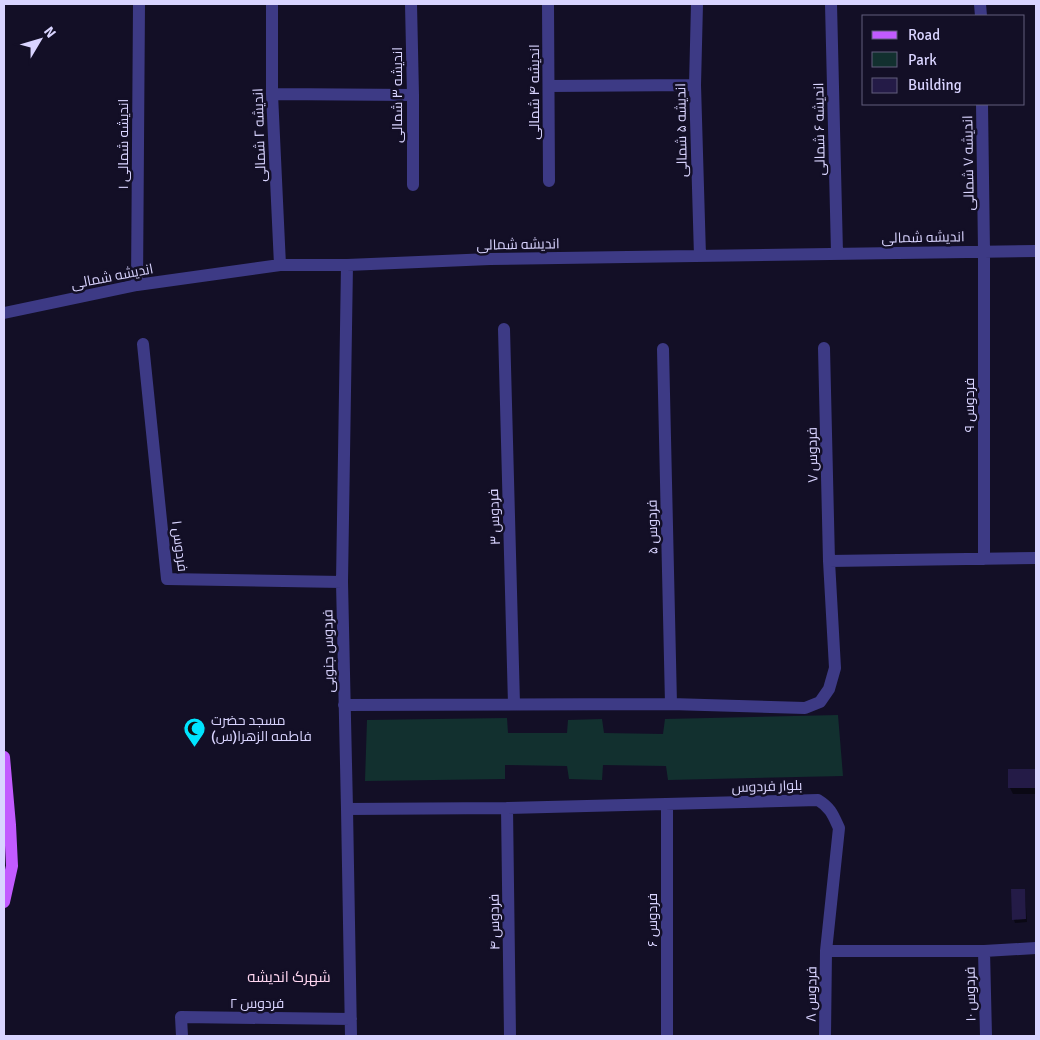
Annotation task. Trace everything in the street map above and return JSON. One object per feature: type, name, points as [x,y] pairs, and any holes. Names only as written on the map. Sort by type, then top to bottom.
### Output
[{"type":"main road","points":[[4,757],[12,866],[4,902]]},
{"type":"main road","points":[[4,849],[12,866]]},
{"type":"street","name":"اندیشه شمالی ۱","points":[[137,285],[139,4]]},
{"type":"street","name":"اندیشه ۲ شمالی","points":[[272,4],[272,94],[280,265]]},
{"type":"street","name":"اندیشه ۳ شمالی","points":[[411,4],[413,185]]},
{"type":"street","name":"اندیشه ۴ شمالی","points":[[548,4],[549,181]]},
{"type":"street","name":"اندیشه ۵ شمالی","points":[[697,4],[695,85],[700,256]]},
{"type":"street","name":"اندیشه ۶ شمالی","points":[[831,4],[837,254]]},
{"type":"street","points":[[549,86],[695,85]]},
{"type":"street","points":[[272,94],[413,95]]},
{"type":"street","name":"اندیشه ۷ شمالی","points":[[982,105],[984,251]]},
{"type":"street","name":"فردوس ۹","points":[[984,251],[984,559]]},
{"type":"street","name":"اندیشه شمالی","points":[[4,313],[137,285],[280,265],[347,265],[490,259],[1036,251]]},
{"type":"street","name":"فردوس جنوبی","points":[[347,265],[342,582],[351,1036]]},
{"type":"street","name":"فردوس ۳","points":[[504,329],[514,704]]},
{"type":"street","name":"فردوس ۱","points":[[143,344],[167,579],[342,582]]},
{"type":"street","name":"فردوس ۷","points":[[824,348],[829,560]]},
{"type":"street","name":"فردوس ۵","points":[[663,349],[671,704]]},
{"type":"street","points":[[344,705],[671,704],[805,708],[820,702],[829,690],[835,668],[829,560],[1036,558]]},
{"type":"street","name":"بلوار فردوس","points":[[347,809],[507,808],[818,800],[827,805],[838,828],[826,951]]},
{"type":"street","name":"فردوس ۶","points":[[667,804],[667,1036]]},
{"type":"street","name":"فردوس ۴","points":[[507,808],[510,1036]]},
{"type":"street","points":[[826,951],[984,951],[1036,948]]},
{"type":"street","name":"فردوس ۸","points":[[825,1036],[826,951]]},
{"type":"street","name":"فردوس ۱۰","points":[[984,951],[986,1036]]},
{"type":"street","name":"فردوس ۲","points":[[182,1036],[181,1017],[351,1019]]},
{"type":"green space","points":[[838,715],[843,776],[668,780],[666,766],[603,765],[602,780],[569,779],[567,766],[505,765],[505,779],[365,781],[367,720],[507,718],[508,733],[567,733],[568,720],[602,719],[604,733],[663,734],[665,719]]},
{"type":"building","points":[[1008,769],[1036,769],[1036,788],[1008,788]]},
{"type":"building","points":[[1011,889],[1025,889],[1026,919],[1012,920]]},
{"type":"place","name":"مسجد حضرت فاطمه الزهرا(س)","points":[[195,747]]},
{"type":"district","name":"شهرک اندیشه","points":[[289,977]]}]
